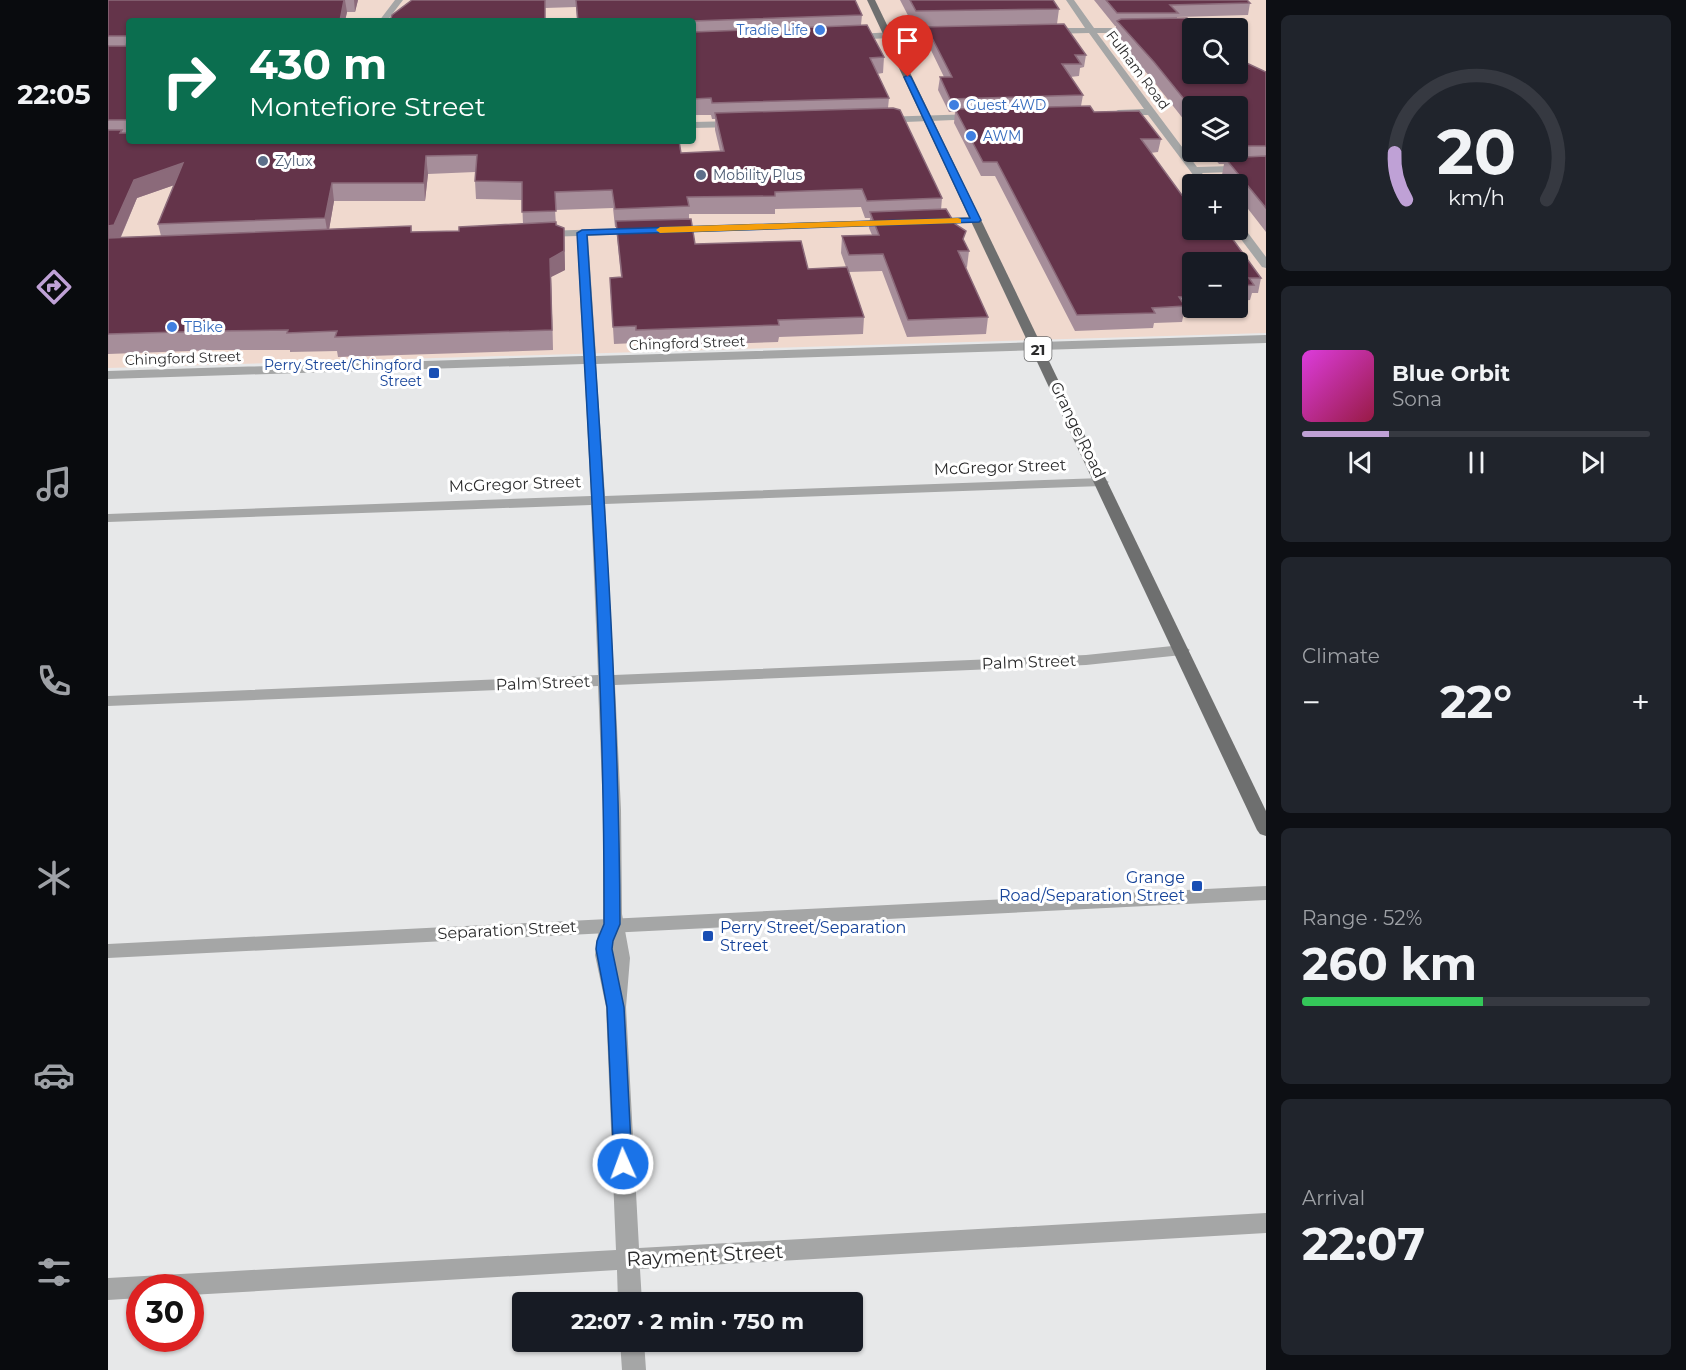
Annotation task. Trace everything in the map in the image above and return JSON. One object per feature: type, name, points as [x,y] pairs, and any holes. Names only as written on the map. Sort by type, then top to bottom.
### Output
[{"type":"main road","name":"Grange Road","points":[[871,0],[1266,830]]},
{"type":"street","points":[[385,18],[399,0]]},
{"type":"street","name":"Fulham Road","points":[[1070,0],[1090,31],[1196,174]]},
{"type":"street","points":[[1036,32],[1151,29]]},
{"type":"street","points":[[838,37],[955,33]]},
{"type":"street","points":[[1105,113],[1150,112]]},
{"type":"street","points":[[875,120],[987,117]]},
{"type":"street","points":[[696,125],[750,124]]},
{"type":"street","points":[[1193,170],[1266,168]]},
{"type":"street","points":[[922,222],[976,220]]},
{"type":"street","points":[[528,235],[900,223]]},
{"type":"street","points":[[582,233],[598,499],[612,810],[612,924],[604,949],[616,1007],[630,1292]]},
{"type":"street","points":[[1248,238],[1262,253],[1266,265]]},
{"type":"street","name":"Chingford Street","points":[[108,375],[1266,339]]},
{"type":"street","name":"McGregor Street","points":[[108,518],[1102,482]]},
{"type":"street","name":"Palm Street","points":[[108,701],[1185,656]]},
{"type":"street","name":"Separation Street","points":[[108,951],[1266,893]]},
{"type":"street","name":"Rayment Street","points":[[204,1284],[1266,1223]]},
{"type":"street","points":[[108,1291],[126,1289]]},
{"type":"street","points":[[633,1352],[634,1370]]},
{"type":"shaded area","points":[[108,0],[1266,0],[1266,333],[108,368]]},
{"type":"building","points":[[108,0],[344,0],[341,18],[126,18],[126,36],[108,36]]},
{"type":"building","points":[[412,0],[545,0],[545,18],[391,18]]},
{"type":"building","points":[[576,0],[855,0],[862,15],[696,21],[696,18],[578,18]]},
{"type":"building","points":[[910,0],[1053,0],[1059,9],[916,11]]},
{"type":"building","points":[[1106,0],[1247,0],[1250,3],[1170,5],[1178,13],[1117,13]]},
{"type":"building","points":[[1182,18],[1182,84],[1248,84],[1248,64],[1266,72],[1266,146],[1248,146],[1248,96],[1182,97],[1117,21],[1121,19]]},
{"type":"building","points":[[1064,24],[1086,55],[1075,55],[1081,64],[1062,64],[1083,95],[950,99],[940,77],[952,77],[929,32],[924,32],[921,27]]},
{"type":"building","points":[[867,25],[884,57],[870,58],[889,98],[712,103],[711,98],[696,99],[696,32]]},
{"type":"building","points":[[108,46],[126,46],[126,120],[108,120]]},
{"type":"building","points":[[1090,106],[1094,112],[1139,111],[1161,139],[1141,139],[1182,195],[1182,240],[1233,240],[1242,252],[1182,252],[1182,297],[1179,297],[1182,306],[1152,308],[1155,313],[1077,315],[997,162],[983,162],[955,109]]},
{"type":"building","points":[[893,108],[900,110],[942,198],[867,201],[862,189],[775,192],[775,196],[687,197],[689,206],[615,209],[612,190],[555,192],[556,211],[522,212],[522,182],[475,181],[477,155],[426,156],[424,183],[332,183],[325,218],[158,224],[183,163],[134,180],[114,225],[108,226],[108,130],[122,130],[120,133],[126,133],[126,144],[680,144],[681,153],[724,151],[715,113]]},
{"type":"building","points":[[1266,156],[1266,208],[1248,186],[1248,174],[1238,174],[1228,162],[1248,162],[1248,157]]},
{"type":"building","points":[[946,209],[955,224],[966,231],[963,239],[969,251],[958,251],[988,317],[908,320],[883,254],[849,255],[842,236],[879,235],[870,212]]},
{"type":"building","points":[[691,219],[695,244],[801,241],[808,269],[847,267],[864,317],[778,320],[779,325],[636,330],[636,326],[613,327],[610,278],[622,277],[616,221]]},
{"type":"building","points":[[556,222],[556,225],[564,228],[564,251],[550,259],[552,330],[335,337],[337,331],[287,333],[288,330],[108,334],[108,238],[411,226],[411,232],[459,231],[459,227]]},
{"type":"building","points":[[1248,260],[1261,278],[1249,278],[1254,285],[1248,285]]},
{"type":"slow traffic","points":[[660,230],[958,221]]},
{"type":"place","name":"Tradie Life","points":[[820,30]]},
{"type":"place","name":"Guest 4WD","points":[[954,105]]},
{"type":"place","name":"AWM","points":[[971,136]]},
{"type":"place","name":"Zylux","points":[[263,161]]},
{"type":"place","name":"Mobility Plus","points":[[701,175]]},
{"type":"place","name":"TBike","points":[[172,327]]},
{"type":"place","name":"Perry Street/Chingford Street","points":[[434,373]]},
{"type":"place","name":"Grange Road/Separation Street","points":[[1197,886]]},
{"type":"place","name":"Perry Street/Separation Street","points":[[708,936]]},
{"type":"route","points":[[623,1164],[616,1007],[604,949],[612,924],[612,810],[598,499],[582,233],[976,220],[908,77]]}]
